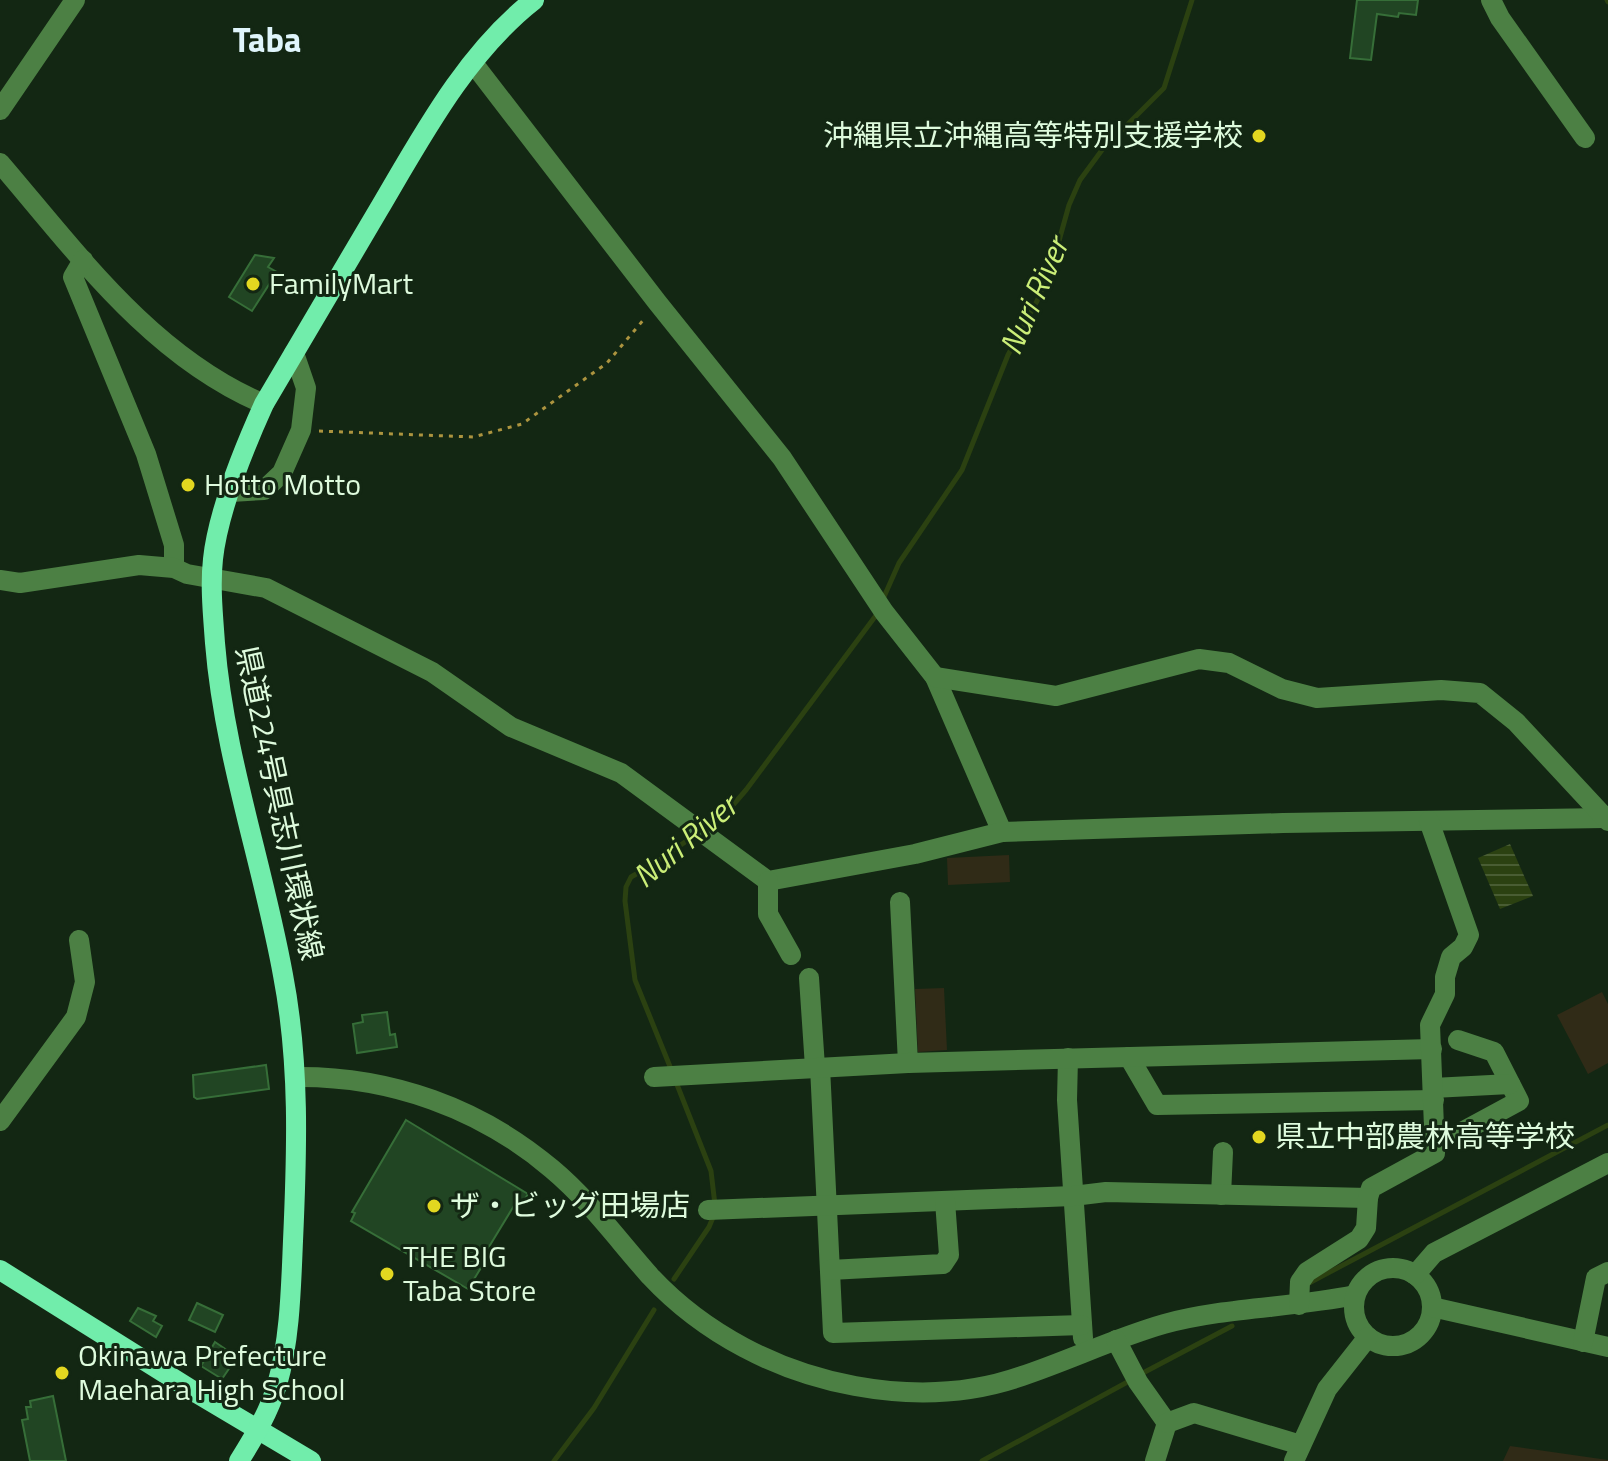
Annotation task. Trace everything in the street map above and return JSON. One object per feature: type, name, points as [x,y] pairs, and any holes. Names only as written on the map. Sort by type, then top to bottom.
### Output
[{"type":"main road","name":"県道224号具志川環状線","points":[[239,1461],[258,1429],[277,1386],[285,1342],[293,1255],[296,1077],[292,1025],[283,975],[221,702],[213,621],[215,549],[246,444],[264,404],[455,87],[473,63],[534,0]]},
{"type":"main road","points":[[0,1270],[311,1461]]},
{"type":"street","points":[[0,110],[75,0]]},
{"type":"street","points":[[1491,0],[1500,18],[1585,138]]},
{"type":"street","points":[[473,63],[782,458],[884,612],[935,677],[1002,832]]},
{"type":"street","points":[[0,163],[140,323],[228,388],[264,404]]},
{"type":"street","points":[[83,260],[73,277],[146,454],[174,545],[174,568]]},
{"type":"street","points":[[231,492],[264,490],[282,473],[301,430],[306,388],[294,353]]},
{"type":"street","points":[[0,580],[20,583],[139,565],[174,568],[187,574],[266,588],[432,672],[511,727],[621,773],[768,881],[915,854],[1002,832],[1429,821],[1607,820]]},
{"type":"street","points":[[935,677],[1056,696],[1199,659],[1229,663],[1282,689],[1317,698],[1441,690],[1480,693],[1516,722],[1607,820]]},
{"type":"street","points":[[1299,1305],[1300,1282],[1307,1272],[1359,1239],[1366,1228],[1371,1188],[1435,1153],[1430,1025],[1445,994],[1445,977],[1451,957],[1463,947],[1469,935],[1429,821]]},
{"type":"street","points":[[768,881],[768,914],[791,955]]},
{"type":"street","points":[[900,902],[908,1063]]},
{"type":"street","points":[[0,1121],[76,1017],[85,982],[79,940]]},
{"type":"street","points":[[809,978],[827,1205],[833,1333],[1082,1325]]},
{"type":"street","points":[[1458,1040],[1494,1052],[1519,1101],[1458,1134]]},
{"type":"street","points":[[654,1077],[908,1063],[1432,1049]]},
{"type":"street","points":[[1129,1057],[1157,1105],[1434,1094],[1510,1084]]},
{"type":"street","points":[[1068,1058],[1067,1100],[1084,1353]]},
{"type":"street","points":[[296,1077],[334,1077],[405,1091],[488,1124],[554,1170],[580,1195],[652,1278],[700,1320],[729,1339],[787,1368],[817,1378],[886,1391],[951,1392],[1020,1377],[1165,1324],[1251,1307],[1299,1305],[1355,1295]]},
{"type":"street","points":[[1221,1195],[1223,1152]]},
{"type":"street","points":[[1415,1275],[1434,1253],[1608,1163]]},
{"type":"street","points":[[708,1210],[1073,1196],[1106,1192],[1368,1198]]},
{"type":"street","points":[[830,1270],[943,1264],[948,1261],[945,1201]]},
{"type":"street","points":[[1392,1268],[1415,1275],[1424,1283],[1432,1307],[1424,1331],[1403,1345],[1378,1344],[1368,1337],[1355,1318],[1355,1295],[1369,1276],[1392,1268]]},
{"type":"street","points":[[1583,1342],[1596,1278],[1608,1272]]},
{"type":"street","points":[[1432,1307],[1608,1347]]},
{"type":"street","points":[[1167,1423],[1194,1413],[1298,1453],[1327,1389],[1368,1337]]},
{"type":"street","points":[[1116,1340],[1138,1382],[1167,1423]]},
{"type":"street","points":[[1155,1461],[1167,1423]]},
{"type":"path","points":[[301,430],[473,437],[522,424],[607,363],[657,302]]},
{"type":"shaded area","points":[[1510,844],[1533,896],[1500,909],[1478,858]]},
{"type":"shaded area","points":[[1009,855],[1010,882],[948,885],[947,858]]},
{"type":"shaded area","points":[[944,988],[947,1050],[918,1052],[915,989]]},
{"type":"shaded area","points":[[1602,992],[1608,1004],[1608,1063],[1588,1074],[1557,1015]]},
{"type":"shaded area","points":[[1510,1446],[1608,1460],[1608,1461],[1503,1461]]},
{"type":"building","points":[[1357,0],[1418,0],[1416,15],[1399,13],[1398,17],[1377,14],[1371,60],[1350,58]]},
{"type":"building","name":"FamilyMart","points":[[255,255],[274,258],[268,267],[277,272],[252,311],[229,297]]},
{"type":"building","points":[[387,1012],[390,1035],[395,1034],[397,1047],[357,1053],[353,1024],[363,1022],[362,1015]]},
{"type":"building","points":[[266,1065],[269,1089],[194,1097],[193,1075]]},
{"type":"building","name":"ザ・ビッグ田場店","points":[[406,1120],[528,1194],[520,1207],[515,1204],[484,1255],[487,1258],[468,1289],[351,1221],[355,1213],[352,1212]]},
{"type":"building","points":[[197,1303],[223,1315],[215,1332],[189,1320]]},
{"type":"building","points":[[138,1308],[156,1316],[153,1321],[162,1326],[156,1337],[130,1321]]},
{"type":"building","points":[[215,1342],[237,1357],[222,1379],[201,1366]]},
{"type":"building","points":[[53,1396],[66,1461],[30,1461],[22,1420],[28,1419],[26,1407],[31,1407],[30,1401]]},
{"type":"waterway","name":"Nuri River","points":[[883,599],[899,563],[962,470],[1008,355],[1052,266],[1069,205],[1080,180],[1102,150],[1164,88],[1192,0]]},
{"type":"waterway","name":"Nuri River","points":[[702,828],[733,805],[746,790],[877,614]]},
{"type":"waterway","name":"Nuri River","points":[[671,1069],[635,980],[626,887],[631,877],[695,835]]},
{"type":"waterway","name":"Nuri River","points":[[676,1082],[711,1171],[715,1205]]},
{"type":"waterway","points":[[1309,1283],[1608,1125]]},
{"type":"waterway","name":"Nuri River","points":[[674,1279],[714,1215]]},
{"type":"waterway","name":"Nuri River","points":[[554,1461],[594,1408],[654,1310]]},
{"type":"waterway","points":[[1141,1374],[1232,1326]]},
{"type":"waterway","points":[[982,1461],[1133,1379]]},
{"type":"place","name":"沖縄県立沖縄高等特別支援学校","points":[[1259,136]]},
{"type":"place","name":"FamilyMart","points":[[253,284]]},
{"type":"place","name":"Hotto Motto","points":[[188,485]]},
{"type":"place","name":"県立中部農林高等学校","points":[[1259,1137]]},
{"type":"place","name":"ザ・ビッグ田場店","points":[[434,1206]]},
{"type":"place","name":"THE BIG Taba Store","points":[[387,1274]]},
{"type":"place","name":"Okinawa Prefecture Maehara High School","points":[[62,1373]]},
{"type":"district","name":"Taba","points":[[267,40]]}]
